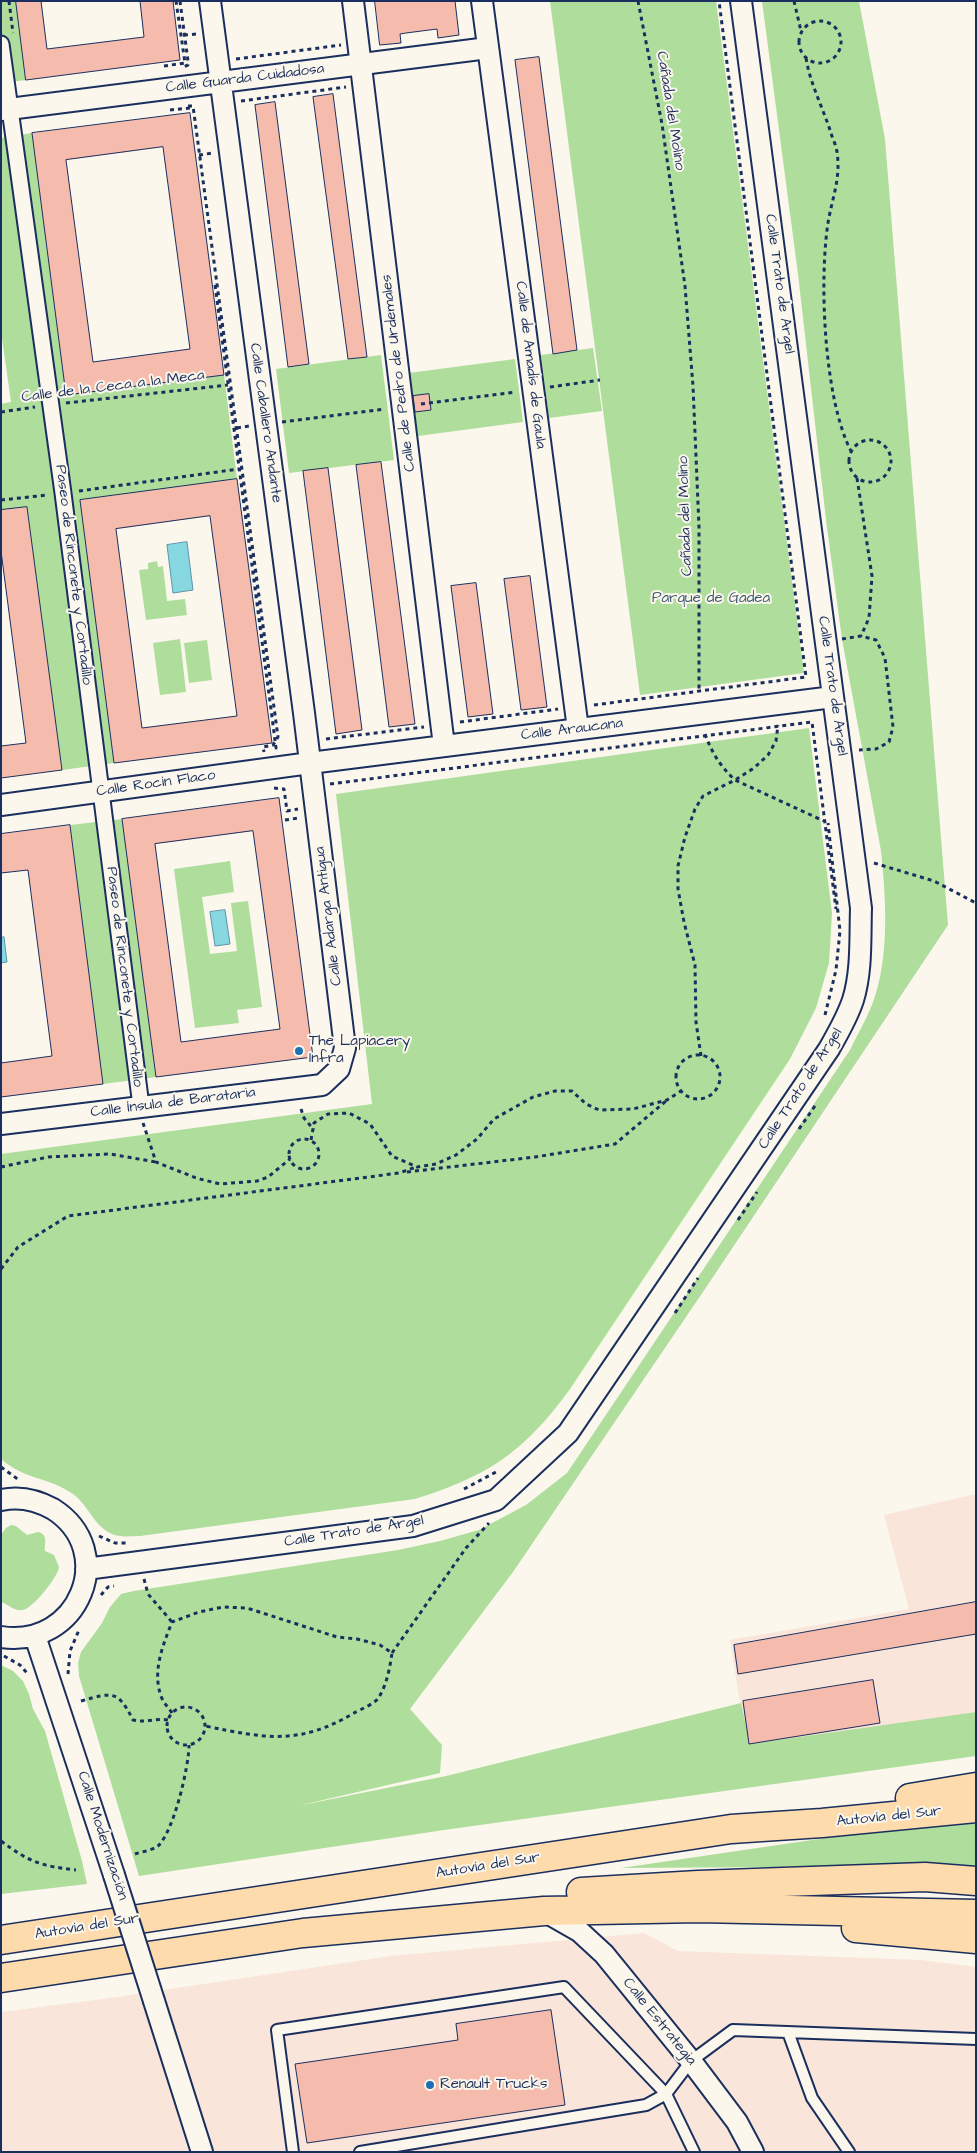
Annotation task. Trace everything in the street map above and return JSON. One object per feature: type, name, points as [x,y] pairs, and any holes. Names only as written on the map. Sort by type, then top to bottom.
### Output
[{"type":"highway","points":[[731,1829],[976,1788]]},
{"type":"highway","name":"Autovía del Sur","points":[[1,1940],[731,1829],[822,1823],[976,1808]]},
{"type":"highway","points":[[1,1978],[564,1894],[698,1885],[926,1878],[976,1880]]},
{"type":"highway","points":[[303,1933],[544,1912],[611,1909],[699,1908],[976,1914]]},
{"type":"highway","points":[[611,1909],[666,1922],[834,1926],[976,1939]]},
{"type":"street","name":"Calle Caballero Andante","points":[[210,1],[310,763]]},
{"type":"street","name":"Calle de Pedro de Urdemales","points":[[353,1],[444,746]]},
{"type":"street","name":"Calle de Amadís de Gaula","points":[[482,1],[578,729]]},
{"type":"street","name":"Calle Trato de Argel","points":[[86,1569],[146,1573],[413,1526],[496,1500],[568,1433],[829,1049],[845,1020],[853,999],[860,957],[860,908],[854,848],[741,1]]},
{"type":"street","name":"Paseo de Rinconete y Cortadillo","points":[[1,44],[6,110],[62,493],[141,1106]]},
{"type":"street","name":"Calle Guarda Cuidadosa","points":[[6,110],[488,48]]},
{"type":"street","name":"Calle Araucana","points":[[310,763],[833,697]]},
{"type":"street","name":"Calle Rocín Flaco","points":[[1,805],[100,791],[265,759],[310,763]]},
{"type":"street","name":"Calle Adarga Antigua","points":[[310,763],[345,1048],[339,1069]]},
{"type":"street","name":"Calle Ínsula de Barataria","points":[[1,1124],[322,1085],[339,1069]]},
{"type":"street","points":[[1,1486],[23,1498],[43,1503],[66,1520],[75,1530],[84,1549],[86,1569],[83,1592],[72,1611],[56,1627],[35,1636],[16,1639],[1,1637]]},
{"type":"street","points":[[1,1500],[23,1498]]},
{"type":"street","name":"Calle Modernización","points":[[35,1636],[114,1875],[202,2152]]},
{"type":"street","name":"Calle Estrategia","points":[[544,1912],[579,1931],[604,1954],[691,2060],[737,2122],[753,2152]]},
{"type":"lane","points":[[293,2152],[277,2030],[564,1987],[666,2094],[694,2152]]},
{"type":"lane","points":[[360,2152],[646,2105],[666,2094],[691,2060],[733,2030],[976,2039]]},
{"type":"lane","points":[[788,2032],[812,2098],[849,2152]]},
{"type":"path","points":[[164,66],[185,63],[176,1]]},
{"type":"path","points":[[180,1],[188,65],[175,69],[181,106],[193,106],[278,737],[273,745],[263,747],[268,788],[284,789],[287,811],[315,806]]},
{"type":"path","name":"Cañada del Molino","points":[[638,1],[662,124],[685,286],[693,386],[699,526],[699,714],[711,752],[734,780],[826,822],[873,863],[934,881],[976,903]]},
{"type":"path","points":[[794,1],[801,31],[799,46],[806,58],[809,73],[837,152],[837,188],[828,223],[825,264],[826,335],[832,389],[851,452],[850,466],[858,478],[872,576],[869,618],[861,636]]},
{"type":"path","points":[[801,31],[812,22],[826,22],[833,25],[840,38],[838,52],[827,62],[813,62],[806,58]]},
{"type":"path","points":[[232,59],[358,43]]},
{"type":"path","points":[[170,110],[192,108],[275,742]]},
{"type":"path","name":"Calle de la Ceca a la Meca","points":[[1,412],[228,385]]},
{"type":"path","points":[[851,452],[861,442],[876,440],[887,449],[890,456],[888,470],[878,480],[864,481],[858,478]]},
{"type":"path","points":[[1,500],[240,469]]},
{"type":"path","points":[[802,644],[861,636],[876,640],[885,658],[893,727],[889,742],[876,749],[816,754]]},
{"type":"path","points":[[701,1056],[696,1022],[695,965],[678,889],[678,866],[685,836],[695,809],[703,796],[754,768],[768,755],[776,741],[778,726],[773,681]]},
{"type":"path","points":[[327,785],[812,722],[840,931],[836,970],[822,1022]]},
{"type":"path","points":[[258,750],[265,759]]},
{"type":"path","points":[[826,822],[836,909]]},
{"type":"path","points":[[873,863],[874,872]]},
{"type":"path","points":[[693,1056],[701,1056],[714,1062],[718,1067],[720,1081],[718,1088],[707,1098],[693,1099],[681,1091],[676,1077],[681,1064],[693,1056]]},
{"type":"path","points":[[399,1173],[417,1167],[436,1164],[456,1155],[477,1139],[494,1119],[533,1097],[555,1091],[572,1091],[586,1104],[599,1110],[633,1108],[667,1100]]},
{"type":"path","points":[[1,1269],[18,1247],[68,1216],[535,1157],[615,1144],[667,1100],[681,1091]]},
{"type":"path","points":[[797,1132],[819,1100]]},
{"type":"path","points":[[141,1106],[144,1129],[156,1162]]},
{"type":"path","points":[[301,1108],[304,1118],[314,1131]]},
{"type":"path","points":[[311,1140],[314,1123],[328,1114],[349,1113],[370,1124],[392,1156],[417,1167]]},
{"type":"path","points":[[1,1168],[48,1157],[110,1154],[156,1162],[196,1178],[220,1184],[256,1181],[268,1177],[290,1158],[291,1147],[295,1143],[305,1139],[311,1140],[316,1144],[319,1155],[314,1165],[309,1168],[298,1167],[290,1158]]},
{"type":"path","points":[[733,1226],[759,1188]]},
{"type":"path","points":[[669,1320],[692,1290],[699,1276]]},
{"type":"path","points":[[462,1490],[501,1469]]},
{"type":"path","points":[[205,1726],[260,1737],[299,1736],[341,1720],[379,1698],[389,1672],[392,1653],[466,1548],[495,1516]]},
{"type":"path","points":[[146,1573],[148,1594],[172,1622]]},
{"type":"path","points":[[172,1712],[161,1697],[158,1682],[162,1646],[172,1622],[199,1612],[223,1607],[246,1608],[337,1636],[380,1645],[392,1653]]},
{"type":"path","points":[[81,1701],[100,1696],[118,1697],[133,1720],[141,1722],[161,1719],[168,1720]]},
{"type":"path","points":[[190,1707],[202,1714],[205,1726],[200,1738],[189,1745],[182,1744],[172,1738],[167,1726],[172,1712],[177,1708],[190,1707]]},
{"type":"path","points":[[135,1854],[157,1846],[172,1821],[189,1759],[189,1745]]},
{"type":"path","points":[[1,1841],[25,1858],[48,1867],[76,1870]]},
{"type":"shaded area","points":[[976,1494],[976,1712],[747,1747],[730,1640],[909,1609],[884,1515]]},
{"type":"shaded area","points":[[644,1933],[678,1951],[921,1960],[976,1967],[976,2152],[1,2152],[1,2012],[103,1999],[391,1956]]},
{"type":"green space","points":[[1,1],[16,1],[26,80],[1,83]]},
{"type":"green space","name":"Parque de Gadea","points":[[550,1],[716,1],[804,673],[640,695]]},
{"type":"green space","points":[[762,1],[859,1],[885,139],[948,925],[513,1572],[410,1709],[442,1745],[440,1773],[297,1806],[446,1776],[741,1703],[750,1744],[976,1712],[976,1756],[444,1830],[139,1876],[79,1676],[78,1663],[81,1652],[102,1623],[110,1607],[121,1594],[134,1591],[398,1550],[479,1530],[526,1505],[567,1473],[850,1050],[872,1005],[878,987],[882,968],[885,929],[881,851],[842,639],[827,528],[798,274]]},
{"type":"green space","points":[[32,133],[66,395],[224,375],[237,479],[80,500],[114,763],[62,770],[27,507],[1,510],[1,404],[11,402],[1,331],[1,138]]},
{"type":"green space","points":[[593,348],[602,411],[549,418],[541,355]]},
{"type":"green space","points":[[381,355],[394,460],[289,473],[276,369]]},
{"type":"green space","points":[[515,359],[523,422],[418,436],[409,373]]},
{"type":"green space","points":[[157,561],[158,567],[163,566],[167,601],[185,599],[187,615],[146,620],[139,570],[148,569],[148,563]]},
{"type":"green space","points":[[180,639],[186,692],[160,695],[153,643]]},
{"type":"green space","points":[[207,640],[212,680],[189,683],[184,643]]},
{"type":"green space","points":[[809,728],[832,913],[829,963],[816,1008],[790,1059],[570,1389],[553,1411],[521,1445],[503,1459],[464,1481],[415,1499],[140,1536],[114,1535],[99,1525],[76,1496],[61,1487],[18,1470],[1,1459],[1,1154],[372,1104],[336,794]]},
{"type":"green space","points":[[122,819],[156,1077],[103,1084],[70,825]]},
{"type":"green space","points":[[230,861],[234,892],[202,897],[210,954],[237,951],[231,903],[248,901],[262,1007],[237,1010],[239,1023],[195,1028],[174,869]]},
{"type":"green space","points":[[11,1525],[16,1526],[27,1535],[38,1532],[44,1535],[45,1551],[54,1555],[59,1567],[58,1572],[44,1592],[33,1604],[23,1610],[14,1609],[1,1602],[1,1535]]},
{"type":"green space","points":[[1,1665],[13,1671],[23,1681],[33,1709],[45,1731],[87,1884],[1,1894]]},
{"type":"green space","points":[[976,1816],[976,1875],[924,1866],[621,1868]]},
{"type":"water","points":[[187,542],[193,590],[173,593],[167,545]]},
{"type":"water","points":[[225,910],[230,944],[215,946],[210,912]]},
{"type":"water","points":[[4,937],[7,962],[1,963],[1,938]]},
{"type":"building","points":[[16,1],[41,1],[47,49],[144,37],[140,1],[173,1],[180,60],[26,80]]},
{"type":"building","points":[[375,1],[455,1],[459,35],[438,38],[437,29],[400,34],[401,43],[380,45]]},
{"type":"building","points":[[539,57],[577,350],[553,354],[515,60]]},
{"type":"building","points":[[333,94],[367,357],[348,359],[313,97]]},
{"type":"building","points":[[275,102],[309,364],[288,367],[255,105]]},
{"type":"building","points":[[190,113],[224,375],[66,395],[32,133]],"holes":[[[163,147],[190,349],[93,362],[66,160]]]},
{"type":"building","points":[[429,394],[431,410],[415,412],[413,396]]},
{"type":"building","points":[[381,462],[415,724],[389,727],[356,465]]},
{"type":"building","points":[[328,468],[362,730],[336,734],[303,471]]},
{"type":"building","points":[[237,479],[272,743],[114,763],[80,500]],"holes":[[[210,516],[237,716],[142,728],[116,529]]]},
{"type":"building","points":[[27,507],[62,770],[1,778],[1,746],[26,743],[1,551],[1,510]]},
{"type":"building","points":[[530,576],[547,707],[521,710],[504,579]]},
{"type":"building","points":[[476,583],[493,714],[468,717],[451,586]]},
{"type":"building","points":[[279,798],[313,1057],[156,1077],[122,819]],"holes":[[[253,831],[280,1029],[181,1042],[155,844]]]},
{"type":"building","points":[[70,825],[103,1084],[1,1097],[1,1063],[52,1056],[28,870],[1,873],[1,834]]},
{"type":"building","points":[[976,1602],[976,1634],[738,1674],[734,1645]]},
{"type":"building","points":[[873,1680],[880,1723],[749,1744],[743,1701]]},
{"type":"building","name":"Renault Trucks","points":[[551,2010],[565,2105],[307,2143],[295,2064],[458,2040],[456,2024]]},
{"type":"place","name":"The Lapiacery Infra","points":[[299,1051]]},
{"type":"place","name":"Renault Trucks","points":[[430,2085]]}]
